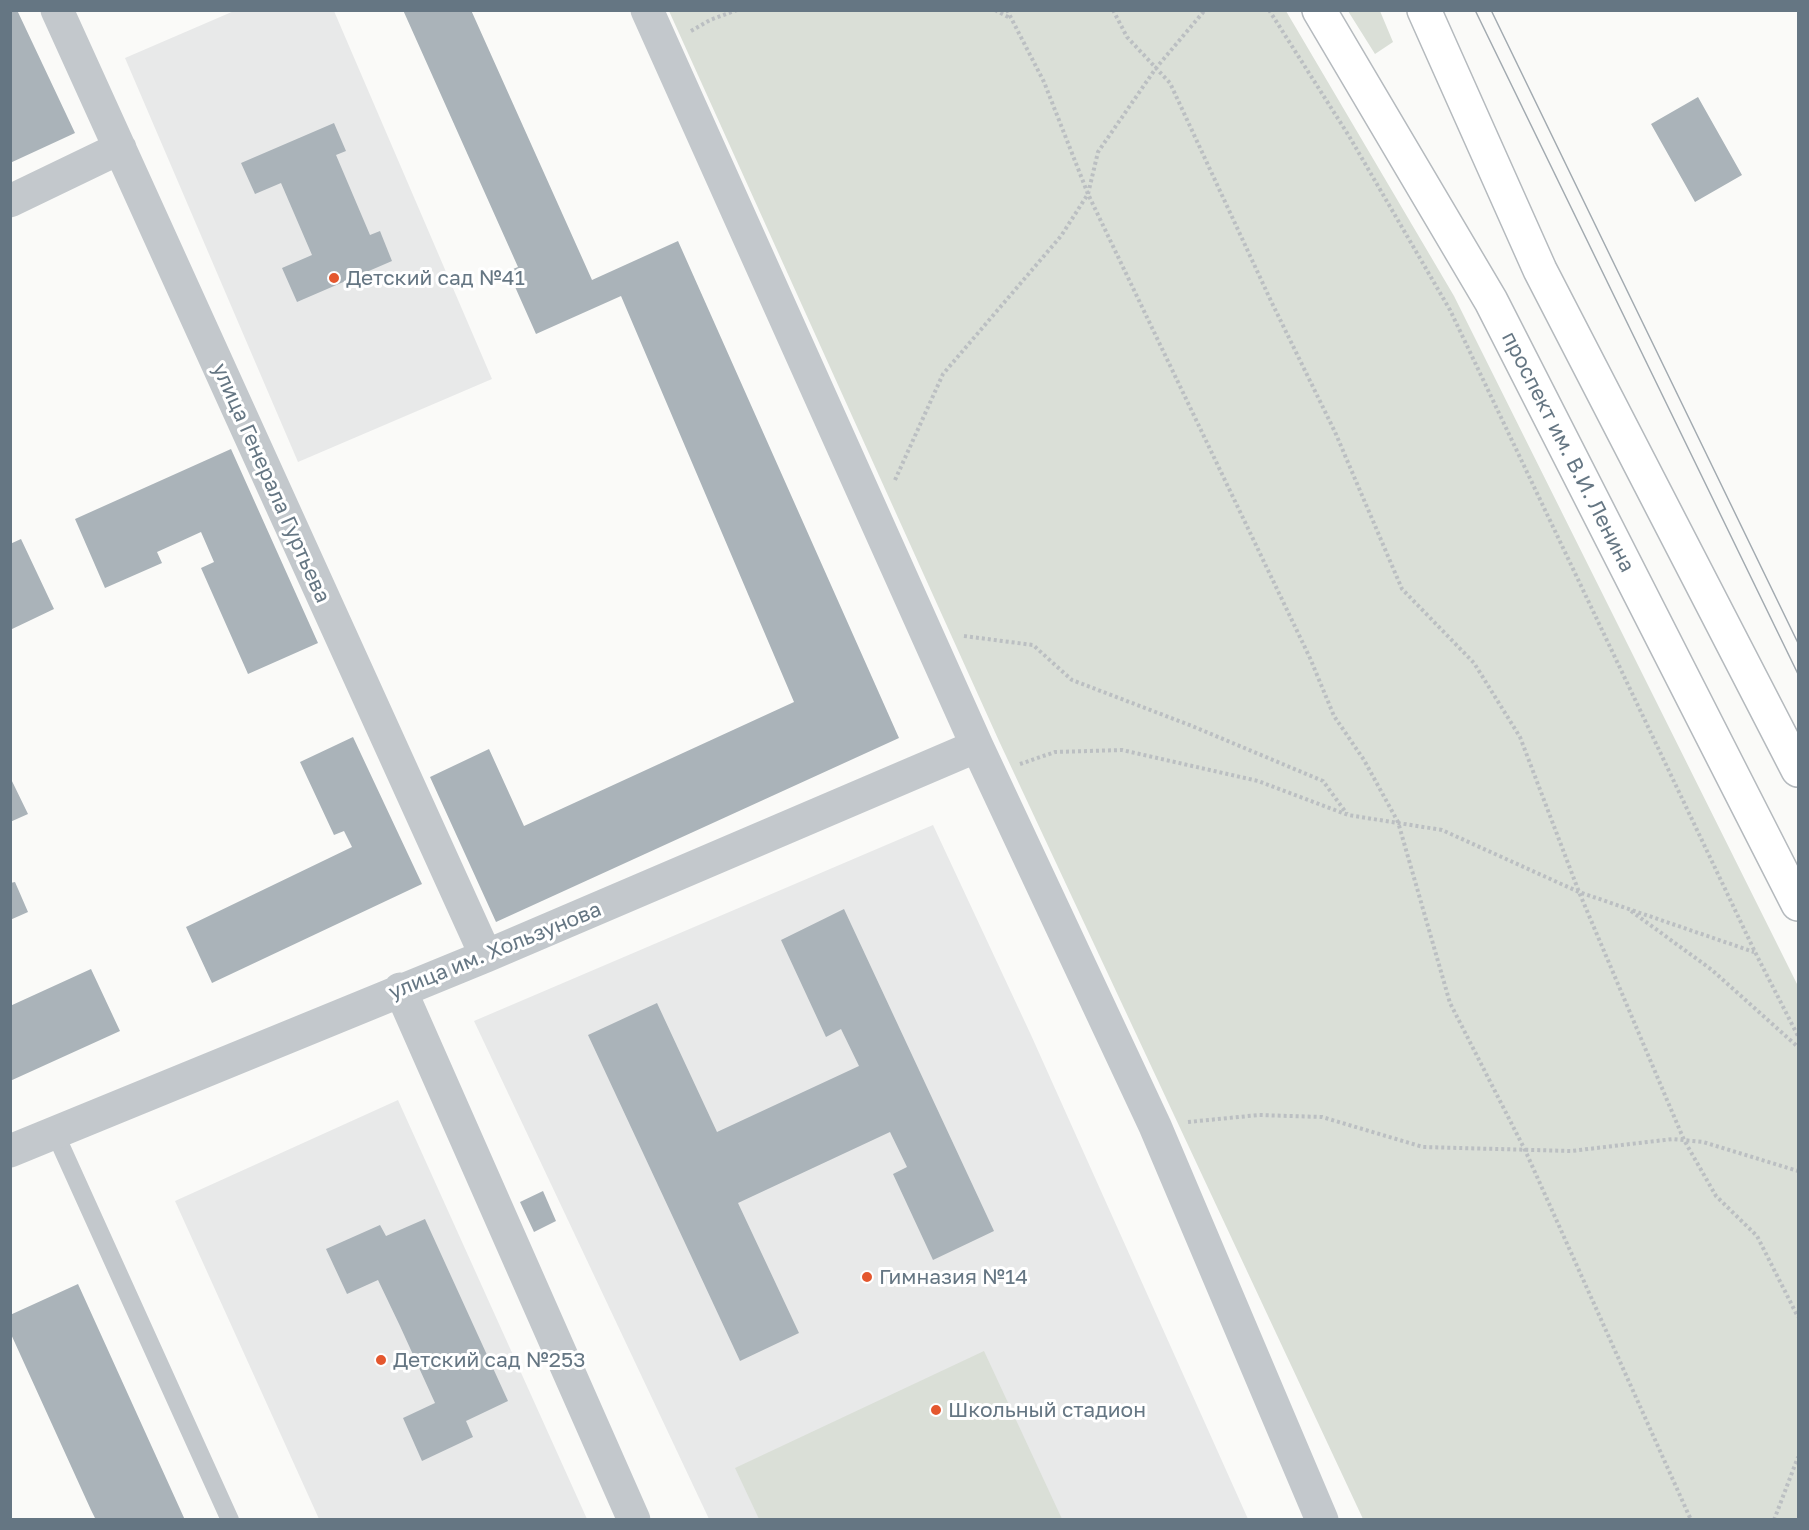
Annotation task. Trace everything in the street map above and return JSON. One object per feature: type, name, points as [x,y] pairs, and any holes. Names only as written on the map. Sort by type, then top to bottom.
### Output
[{"type":"main road","name":"проспект им. В.И. Ленина","points":[[1319,10],[1491,301],[1798,904]]},
{"type":"main road","points":[[1424,10],[1540,270],[1798,770]]},
{"type":"street","name":"улица Генерала Гуртьева","points":[[57,10],[486,956]]},
{"type":"street","points":[[647,10],[977,746],[1155,1126],[1322,1520]]},
{"type":"street","points":[[10,201],[120,148]]},
{"type":"street","name":"улица им. Хользунова","points":[[10,1151],[400,989],[486,956],[977,746]]},
{"type":"street","points":[[400,989],[634,1520]]},
{"type":"lane","points":[[55,1133],[230,1520]]},
{"type":"path","points":[[682,36],[710,20],[737,10]]},
{"type":"path","points":[[995,10],[1011,18]]},
{"type":"path","points":[[1007,10],[1044,82],[1088,194],[1310,658],[1334,716],[1364,760],[1398,822],[1450,1003],[1525,1150],[1691,1520]]},
{"type":"path","points":[[1113,10],[1127,37],[1170,83],[1271,301],[1335,432],[1402,589],[1474,663],[1520,737],[1579,892],[1684,1140],[1716,1196],[1758,1236],[1798,1317]]},
{"type":"path","points":[[892,487],[943,374],[1061,236],[1088,194],[1098,152],[1156,68],[1205,10]]},
{"type":"path","points":[[1269,10],[1349,136],[1450,310],[1755,952],[1798,1036]]},
{"type":"path","points":[[963,636],[1033,645],[1072,680],[1192,726],[1323,781],[1348,815]]},
{"type":"path","points":[[1014,766],[1055,752],[1122,750],[1258,781],[1348,815],[1442,830],[1579,892],[1755,952]]},
{"type":"path","points":[[1628,909],[1712,970],[1798,1047]]},
{"type":"path","points":[[1181,1123],[1259,1115],[1323,1117],[1424,1147],[1571,1151],[1673,1139],[1703,1142],[1798,1171]]},
{"type":"path","points":[[1774,1520],[1798,1457]]},
{"type":"shaded area","name":"Детский сад №41","points":[[234,11],[334,11],[492,379],[298,462],[125,58]]},
{"type":"shaded area","points":[[669,11],[1286,11],[1454,296],[1798,986],[1798,1519],[1363,1519],[999,741]]},
{"type":"shaded area","points":[[1348,11],[1380,11],[1393,42],[1375,54]]},
{"type":"shaded area","name":"Гимназия №14","points":[[933,825],[1031,1035],[1248,1519],[709,1519],[474,1021]]},
{"type":"shaded area","name":"Детский сад №253","points":[[398,1100],[587,1519],[319,1519],[175,1201]]},
{"type":"shaded area","name":"Школьный стадион","points":[[984,1351],[1062,1519],[759,1519],[735,1468]]},
{"type":"building","points":[[10,10],[17,10],[75,133],[10,163]]},
{"type":"building","points":[[403,10],[471,10],[592,280],[678,241],[899,738],[496,922],[430,777],[489,749],[524,826],[794,702],[621,296],[536,334],[508,271],[518,267]]},
{"type":"building","points":[[1698,97],[1742,175],[1695,202],[1651,124]]},
{"type":"building","points":[[334,123],[346,151],[336,155],[370,235],[380,231],[392,261],[297,302],[282,268],[312,255],[281,183],[255,194],[241,163]]},
{"type":"building","points":[[231,449],[318,643],[248,674],[201,568],[214,562],[201,532],[157,552],[162,563],[105,588],[75,519]]},
{"type":"building","points":[[21,539],[54,609],[10,630],[10,544]]},
{"type":"building","points":[[353,737],[422,884],[212,983],[186,927],[352,847],[344,831],[334,835],[300,762]]},
{"type":"building","points":[[10,777],[28,814],[10,822]]},
{"type":"building","points":[[15,882],[28,912],[10,920],[10,883]]},
{"type":"building","points":[[844,909],[994,1231],[933,1260],[893,1174],[907,1167],[890,1132],[738,1203],[799,1333],[740,1361],[588,1035],[657,1003],[717,1132],[859,1066],[841,1029],[826,1037],[781,940]]},
{"type":"building","points":[[91,969],[120,1031],[10,1081],[10,1006]]},
{"type":"building","points":[[543,1191],[556,1221],[534,1232],[520,1202]]},
{"type":"building","points":[[425,1219],[508,1401],[466,1421],[473,1437],[422,1461],[403,1418],[435,1403],[378,1280],[347,1294],[326,1249],[380,1225],[386,1236]]},
{"type":"building","points":[[78,1284],[185,1520],[96,1520],[10,1332],[10,1315]]},
{"type":"tram line","points":[[1475,10],[1798,674]]},
{"type":"tram line","points":[[1491,10],[1798,643]]},
{"type":"place","name":"Детский сад №41","points":[[334,278]]},
{"type":"place","name":"Гимназия №14","points":[[867,1277]]},
{"type":"place","name":"Детский сад №253","points":[[381,1360]]},
{"type":"place","name":"Школьный стадион","points":[[936,1410]]}]
